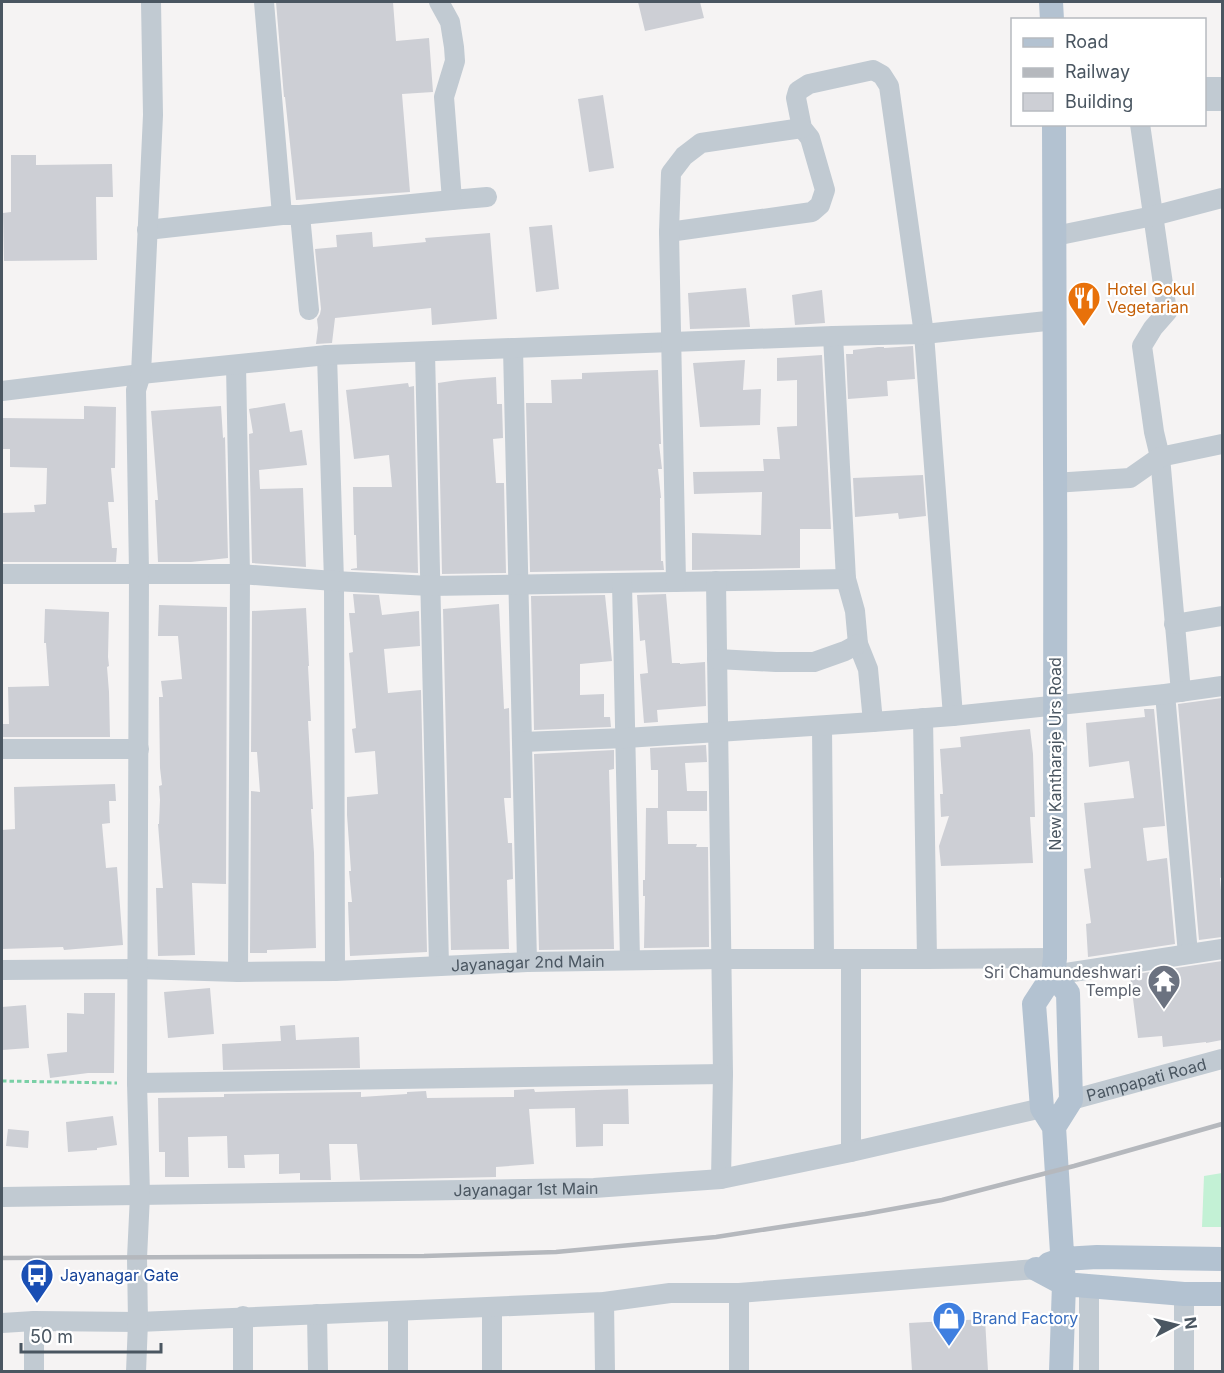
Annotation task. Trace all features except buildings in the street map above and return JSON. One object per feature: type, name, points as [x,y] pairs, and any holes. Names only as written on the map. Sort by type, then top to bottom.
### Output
[{"type":"main road","points":[[1051,2],[1052,18]]},
{"type":"main road","name":"New Kantharaje Urs Road","points":[[1054,126],[1056,320],[1054,966]]},
{"type":"main road","points":[[1048,1118],[1071,1100],[1068,993],[1054,966]]},
{"type":"main road","points":[[1054,966],[1034,1004],[1065,1284],[1061,1371]]},
{"type":"main road","points":[[1036,1269],[1063,1258],[1222,1259]]},
{"type":"main road","points":[[1036,1269],[1065,1284],[1184,1294],[1222,1294]]},
{"type":"street","points":[[136,1371],[140,1195],[137,1083],[140,573],[136,390],[141,374],[153,115],[151,2]]},
{"type":"street","points":[[264,2],[291,215],[309,310]]},
{"type":"street","points":[[439,2],[450,22],[455,61],[444,97],[452,200]]},
{"type":"street","points":[[669,232],[812,212],[820,206],[825,190],[810,138],[802,128],[796,98],[798,91],[809,84],[873,70],[882,75],[889,86],[924,334],[953,716]]},
{"type":"street","points":[[1206,87],[1222,87]]},
{"type":"street","points":[[1206,101],[1222,101]]},
{"type":"street","points":[[1140,126],[1167,312],[1142,346],[1154,432],[1160,457],[1174,624],[1173,693],[1188,954]]},
{"type":"street","points":[[676,582],[669,232],[671,173],[684,156],[700,143],[802,128]]},
{"type":"street","points":[[147,230],[487,197]]},
{"type":"street","points":[[1055,236],[1153,216],[1222,198]]},
{"type":"street","points":[[2,391],[327,355],[924,334],[1056,320]]},
{"type":"street","points":[[833,336],[846,579],[855,611],[858,644],[868,669],[873,722]]},
{"type":"street","points":[[513,348],[527,962]]},
{"type":"street","points":[[425,352],[439,966]]},
{"type":"street","points":[[327,355],[334,581],[335,971]]},
{"type":"street","points":[[236,365],[240,574],[238,972]]},
{"type":"street","points":[[1054,483],[1130,478],[1160,457],[1222,444]]},
{"type":"street","points":[[2,574],[240,574],[430,586],[846,579]]},
{"type":"street","points":[[716,581],[723,1074],[721,1179]]},
{"type":"street","points":[[622,583],[630,960]]},
{"type":"street","points":[[1174,624],[1222,616]]},
{"type":"street","points":[[717,659],[814,662],[858,644]]},
{"type":"street","points":[[522,742],[626,738],[953,716],[1222,686]]},
{"type":"street","points":[[923,718],[927,959]]},
{"type":"street","points":[[822,726],[824,959]]},
{"type":"street","points":[[2,749],[139,749]]},
{"type":"street","name":"Jayanagar 2nd Main","points":[[2,970],[335,971],[527,962],[721,959],[927,959],[1054,966],[1222,949]]},
{"type":"street","points":[[851,959],[851,1152]]},
{"type":"street","name":"Pampapati Road","points":[[1071,1100],[1222,1059]]},
{"type":"street","points":[[137,1083],[723,1074]]},
{"type":"street","name":"Jayanagar 1st Main","points":[[2,1197],[594,1188],[721,1179],[851,1152],[1048,1118]]},
{"type":"street","points":[[2,1323],[138,1322],[604,1302],[670,1293],[739,1293],[1036,1269]]},
{"type":"street","points":[[1089,1286],[1089,1371]]},
{"type":"street","points":[[739,1293],[739,1371]]},
{"type":"street","points":[[1184,1294],[1184,1371]]},
{"type":"street","points":[[604,1302],[605,1371]]},
{"type":"street","points":[[492,1307],[492,1371]]},
{"type":"street","points":[[398,1311],[398,1371]]},
{"type":"street","points":[[317,1314],[318,1371]]},
{"type":"street","points":[[243,1316],[243,1371]]},
{"type":"street","points":[[34,1321],[34,1371]]},
{"type":"path","points":[[2,1081],[137,1083]]},
{"type":"green space","points":[[1222,1173],[1222,1227],[1202,1227],[1204,1176]]},
{"type":"railway","points":[[2,1258],[424,1256],[556,1252],[716,1237],[942,1200],[1222,1124]]},
{"type":"place","name":"Hotel Gokul Vegetarian","points":[[1084,327]]},
{"type":"place","name":"Sri Chamundeshwari Temple","points":[[1164,1010]]},
{"type":"place","name":"Jayanagar Gate","points":[[37,1304]]},
{"type":"place","name":"Brand Factory","points":[[949,1347]]}]
